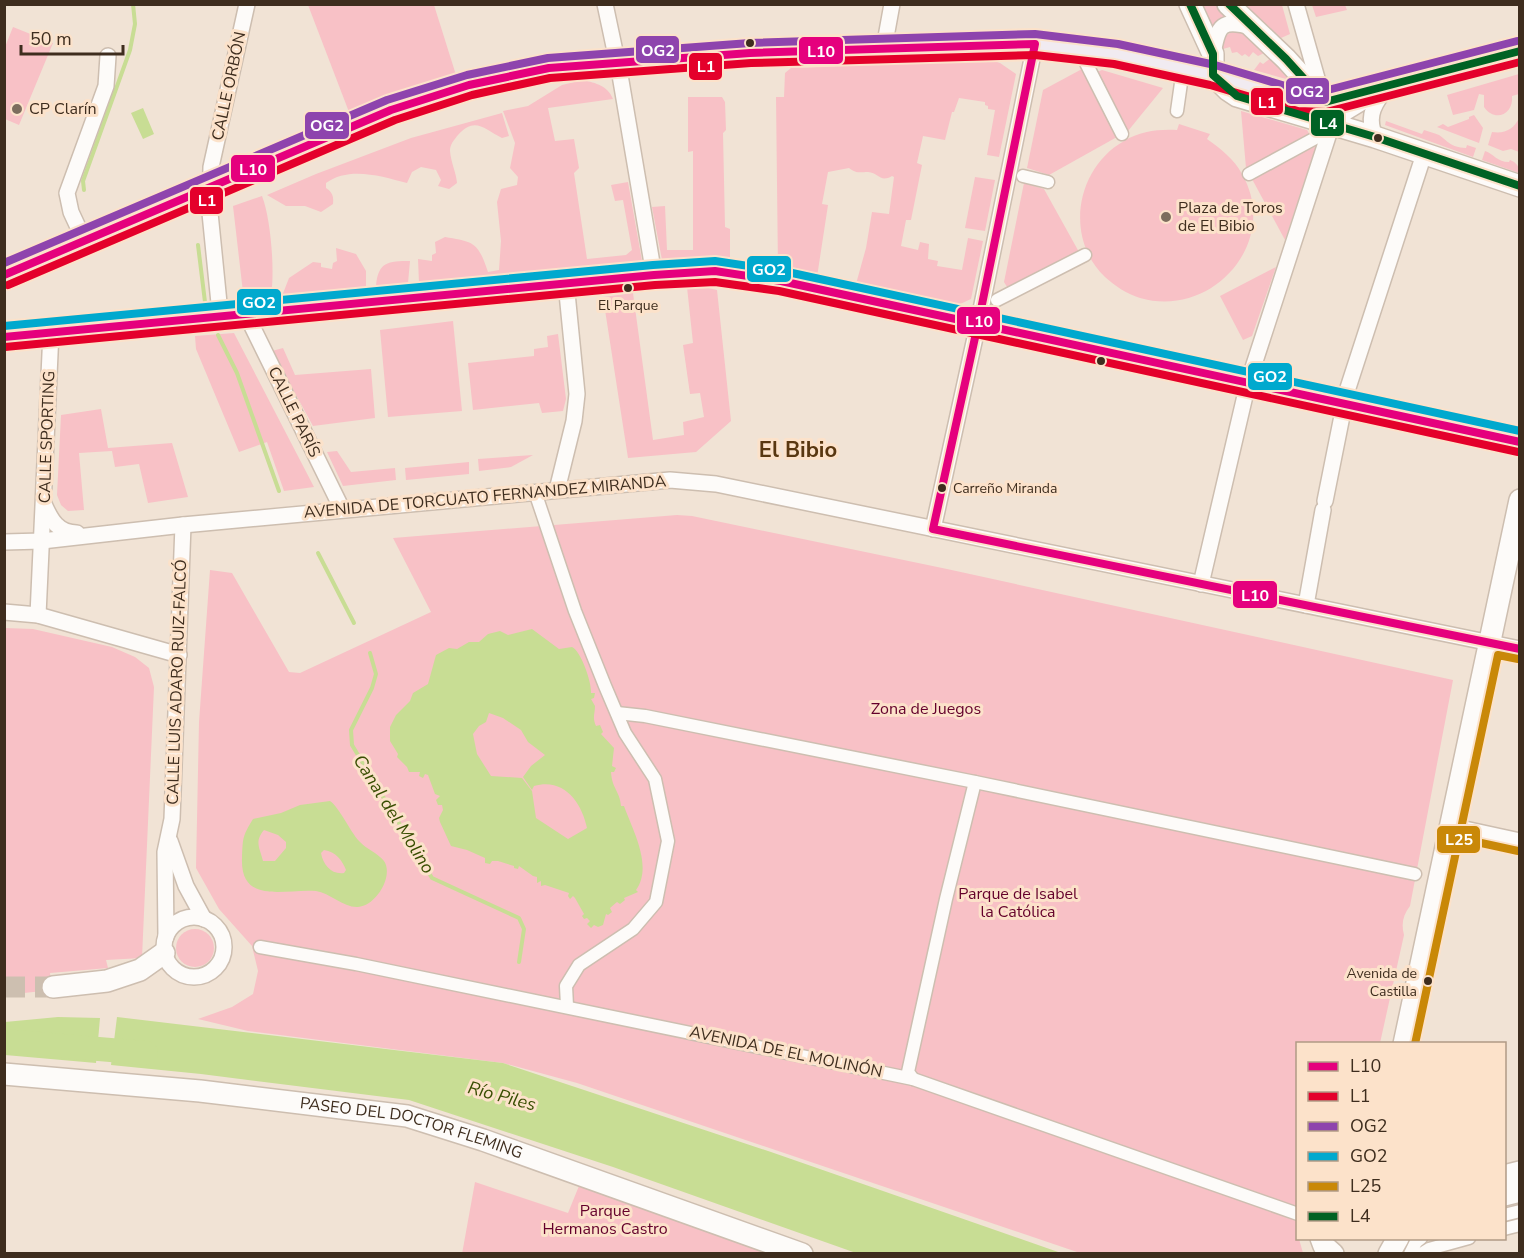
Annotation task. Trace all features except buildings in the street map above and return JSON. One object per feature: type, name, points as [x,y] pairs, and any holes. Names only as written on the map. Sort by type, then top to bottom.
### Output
[{"type":"main road","points":[[1190,4],[1213,65]]},
{"type":"main road","points":[[1228,4],[1286,59],[1329,120]]},
{"type":"main road","points":[[4,275],[84,240],[211,176],[391,110],[469,85],[549,68],[750,53],[1035,45],[1213,65],[1300,100],[1329,120],[1520,186]]},
{"type":"main road","points":[[1329,120],[1389,87],[1520,51]]},
{"type":"main road","points":[[4,337],[213,310],[246,314],[715,271],[781,281],[1520,442]]},
{"type":"main road","points":[[1404,1042],[1520,500]]},
{"type":"main road","points":[[53,987],[107,981],[140,970],[165,945]]},
{"type":"main road","name":"PASEO DEL DOCTOR FLEMING","points":[[4,1074],[200,1091],[407,1116],[483,1140],[802,1254]]},
{"type":"main road","points":[[1510,1209],[1520,1191]]},
{"type":"main road","points":[[1321,1240],[1324,1246],[1333,1254]]},
{"type":"main road","points":[[1389,1254],[1397,1240]]},
{"type":"street","name":"CALLE ORBÓN","points":[[213,310],[211,176],[247,4]]},
{"type":"street","points":[[605,4],[654,275]]},
{"type":"street","points":[[884,48],[892,4]]},
{"type":"street","points":[[1201,584],[1248,383],[1329,120],[1296,4]]},
{"type":"street","points":[[1213,65],[1217,31],[1222,26],[1235,23],[1252,27]]},
{"type":"street","points":[[933,529],[1035,45]]},
{"type":"street","points":[[1286,59],[1300,60],[1308,50]]},
{"type":"street","points":[[84,240],[71,212],[67,193],[106,86],[108,56]]},
{"type":"street","points":[[1086,63],[1122,134]]},
{"type":"street","points":[[1177,111],[1181,83]]},
{"type":"street","points":[[1375,137],[1370,125],[1372,111],[1377,100],[1389,87]]},
{"type":"street","points":[[1250,174],[1329,120]]},
{"type":"street","points":[[1306,605],[1344,405],[1424,154]]},
{"type":"street","points":[[1023,176],[1048,182]]},
{"type":"street","points":[[997,300],[1085,255]]},
{"type":"street","points":[[556,490],[574,421],[577,394],[566,283]]},
{"type":"street","name":"CALLE PARÍS","points":[[246,314],[342,509]]},
{"type":"street","name":"CALLE SPORTING","points":[[38,615],[51,332]]},
{"type":"street","name":"AVENIDA DE TORCUATO FERNANDEZ MIRANDA","points":[[4,542],[42,541],[342,509],[670,480],[716,484],[1520,649]]},
{"type":"street","points":[[535,492],[575,611],[605,686],[625,733],[655,779],[668,842],[656,902],[633,929],[579,965],[566,986],[567,1006]]},
{"type":"street","points":[[44,504],[49,515],[61,530],[70,533],[99,535]]},
{"type":"street","name":"CALLE LUIS ADARO RUIZ-FALCÓ","points":[[165,945],[165,852],[172,819],[183,525]]},
{"type":"street","points":[[4,612],[38,615],[179,655]]},
{"type":"street","points":[[616,712],[774,741],[1415,874]]},
{"type":"street","points":[[913,1079],[908,1072],[946,899],[975,782]]},
{"type":"street","points":[[1450,826],[1520,841]]},
{"type":"street","name":"CALLE LUIS ADARO RUIZ-FALCÓ","points":[[169,838],[186,886],[204,919]]},
{"type":"street","points":[[196,917],[216,927],[223,941],[222,957],[213,970],[199,976],[184,975],[171,966],[165,945],[169,930],[181,920],[196,917]]},
{"type":"street","name":"AVENIDA DE EL MOLINÓN","points":[[260,947],[299,952],[567,1006],[913,1079],[1296,1213]]},
{"type":"street","points":[[1510,1209],[1513,1227]]},
{"type":"street","points":[[1410,1254],[1419,1240]]},
{"type":"street","points":[[1421,1254],[1429,1249],[1465,1240]]},
{"type":"green space","points":[[308,5],[434,5],[456,75],[349,112]]},
{"type":"green space","points":[[1201,5],[1219,5],[1229,16],[1212,27]]},
{"type":"green space","points":[[1245,5],[1282,5],[1290,34],[1281,38]]},
{"type":"green space","points":[[1312,5],[1345,5],[1347,10],[1316,17]]},
{"type":"green space","points":[[13,27],[53,43],[19,125],[5,119],[5,47]]},
{"type":"green space","points":[[1236,31],[1245,33],[1266,52],[1258,56],[1253,52],[1249,57],[1237,52],[1232,53],[1230,47],[1223,49],[1222,42],[1225,37]]},
{"type":"green space","points":[[1272,57],[1293,81],[1254,70],[1260,62],[1263,64]]},
{"type":"green space","points":[[991,60],[1016,74],[999,157],[987,155],[995,110],[988,109],[985,102],[959,98],[952,112],[945,140],[923,136],[917,163],[922,165],[911,220],[906,220],[901,246],[918,250],[920,242],[929,244],[928,259],[938,261],[937,266],[962,270],[968,238],[983,241],[971,299],[958,305],[856,284],[866,248],[872,212],[889,214],[894,177],[882,178],[872,173],[856,172],[849,168],[828,172],[822,204],[828,205],[817,277],[778,269],[776,97],[784,97],[785,73],[791,68]]},
{"type":"green space","points":[[1082,69],[1117,137],[1049,175],[1027,168],[1043,90]]},
{"type":"green space","points":[[1102,70],[1163,88],[1128,131],[1097,72]]},
{"type":"green space","points":[[1519,74],[1519,94],[1512,96],[1507,112],[1493,115],[1488,112],[1484,107],[1484,95],[1479,94],[1474,110],[1453,115],[1447,95]]},
{"type":"green space","points":[[583,80],[605,88],[613,99],[548,108],[555,141],[574,139],[579,168],[574,173],[587,259],[626,255],[632,250],[623,200],[615,201],[611,185],[628,182],[642,261],[639,264],[244,301],[233,206],[262,196],[268,218],[271,246],[273,273],[271,296],[282,296],[289,278],[313,262],[321,263],[321,267],[332,269],[333,263],[337,261],[336,248],[356,254],[366,271],[366,287],[376,286],[382,268],[386,264],[396,262],[410,261],[408,283],[419,283],[418,259],[432,261],[432,255],[436,253],[435,242],[445,237],[463,240],[474,245],[488,272],[499,270],[501,241],[497,202],[501,189],[517,185],[518,177],[510,168],[515,143],[503,111],[528,106],[562,85]]},
{"type":"green space","points":[[688,97],[722,97],[725,102],[726,130],[723,133],[725,227],[730,229],[730,260],[666,262],[662,260],[652,207],[665,206],[667,250],[693,250],[693,151],[688,152]]},
{"type":"green space","points":[[1241,111],[1307,130],[1310,135],[1249,169],[1246,168]]},
{"type":"green space","points":[[502,113],[509,136],[502,138],[475,125],[464,129],[454,140],[450,151],[457,183],[449,189],[438,186],[441,180],[436,170],[421,167],[412,172],[407,183],[365,174],[335,178],[326,183],[326,188],[333,196],[333,204],[321,212],[305,206],[286,206],[267,195],[411,138]]},
{"type":"green space","points":[[1474,115],[1483,128],[1479,143],[1437,127],[1443,124],[1448,127]]},
{"type":"green space","points":[[1519,118],[1519,152],[1511,149],[1503,151],[1488,145],[1492,132],[1508,130]]},
{"type":"green space","points":[[1386,121],[1422,134],[1424,130],[1439,135],[1456,147],[1466,148],[1467,145],[1476,148],[1473,157],[1385,125]]},
{"type":"green space","name":"Plaza de Toros de El Bibio","points":[[1179,124],[1210,134],[1207,139],[1227,155],[1239,169],[1252,200],[1253,225],[1246,249],[1233,269],[1214,286],[1192,297],[1167,301],[1140,298],[1113,284],[1092,261],[1084,243],[1080,224],[1081,204],[1086,186],[1095,168],[1108,153],[1136,135],[1157,130],[1177,130]]},
{"type":"green space","points":[[1316,146],[1285,240],[1252,179]]},
{"type":"green space","points":[[1485,151],[1501,161],[1514,162],[1519,173],[1482,160]]},
{"type":"green space","points":[[975,177],[995,180],[985,231],[965,228]]},
{"type":"green space","points":[[1024,183],[1044,189],[1079,252],[1009,290],[1004,282]]},
{"type":"green space","points":[[1276,267],[1252,336],[1243,340],[1220,296]]},
{"type":"green space","points":[[687,287],[717,290],[731,421],[696,452],[628,458],[603,297],[633,293],[653,440],[684,435],[683,422],[704,417],[700,393],[690,394],[683,345],[693,343]]},
{"type":"green space","points":[[453,321],[462,411],[388,417],[380,330]]},
{"type":"green space","points":[[234,333],[314,487],[284,491],[267,442],[239,452],[196,349],[195,336]]},
{"type":"green space","points":[[558,334],[566,399],[563,411],[542,413],[539,403],[473,410],[468,363],[534,356],[534,349],[548,347],[547,336]]},
{"type":"green space","points":[[283,348],[295,375],[371,369],[375,418],[313,426],[272,351]]},
{"type":"green space","points":[[101,409],[108,448],[172,443],[188,497],[148,503],[139,464],[115,467],[112,451],[79,453],[84,510],[68,511],[61,505],[57,495],[61,415]]},
{"type":"green space","points":[[337,451],[351,472],[395,468],[396,480],[343,486],[327,452]]},
{"type":"green space","points":[[533,455],[511,467],[479,471],[478,459]]},
{"type":"green space","points":[[469,462],[469,474],[406,480],[405,468]]},
{"type":"green space","name":"Parque de Isabel la Católica","points":[[677,515],[692,516],[947,569],[1453,680],[1410,906],[1403,920],[1404,935],[1380,1042],[1296,1042],[1296,1240],[1299,1240],[1303,1253],[1080,1253],[577,1083],[503,1063],[248,1031],[198,1019],[232,1007],[253,994],[258,971],[252,946],[219,909],[196,868],[199,722],[210,570],[232,573],[289,672],[300,673],[431,612],[393,538]]},
{"type":"green space","points":[[5,628],[33,629],[112,647],[135,657],[149,668],[154,687],[142,958],[106,960],[108,968],[50,973],[52,990],[5,995]]},
{"type":"green space","points":[[195,929],[208,935],[214,948],[208,961],[195,967],[182,961],[176,948],[182,935]]},
{"type":"green space","name":"Parque Hermanos Castro","points":[[583,1176],[802,1254],[462,1254],[475,1182],[568,1213]]},
{"type":"water","points":[[143,108],[154,134],[143,139],[131,113]]},
{"type":"water","points":[[532,629],[559,649],[572,647],[579,654],[590,682],[591,693],[595,693],[594,698],[591,699],[595,706],[596,726],[600,725],[603,732],[601,734],[614,748],[612,766],[616,768],[614,772],[611,772],[612,778],[621,806],[624,806],[640,848],[643,870],[636,890],[638,892],[610,908],[612,912],[606,914],[603,925],[598,927],[594,925],[591,928],[587,924],[590,921],[587,918],[584,919],[582,916],[584,914],[575,898],[573,896],[570,899],[569,893],[545,885],[541,886],[541,881],[537,883],[537,877],[519,866],[518,869],[498,861],[485,863],[485,858],[451,846],[439,818],[443,810],[442,805],[438,805],[436,800],[440,796],[435,794],[428,775],[425,774],[423,778],[419,776],[420,772],[409,772],[397,757],[398,754],[390,741],[390,727],[396,715],[410,701],[413,693],[428,684],[436,655],[449,648],[457,649],[469,642],[479,642],[488,634],[500,631],[508,635]],"holes":[[[489,713],[503,718],[521,730],[528,742],[545,755],[531,766],[523,777],[532,790],[534,786],[545,784],[563,789],[576,801],[587,828],[568,839],[536,818],[532,791],[522,778],[491,776],[477,754],[473,734],[479,726],[486,722]]]},
{"type":"water","points":[[330,801],[359,841],[384,861],[387,874],[385,882],[371,902],[353,907],[316,891],[267,891],[257,889],[249,883],[243,873],[242,858],[245,834],[253,819],[281,813],[300,805]],"holes":[[[264,830],[278,835],[286,842],[286,848],[275,861],[263,861],[258,842]],[[324,850],[340,860],[346,870],[344,873],[332,871],[326,865],[321,853]]]},
{"type":"water","points":[[58,1017],[100,1018],[96,1063],[5,1055],[5,1022]]},
{"type":"water","points":[[117,1017],[503,1063],[771,1152],[1061,1253],[856,1253],[613,1167],[409,1100],[111,1065]]},
{"type":"waterway","name":"Canal del Molino","points":[[84,190],[83,181],[130,50],[135,24],[133,4]]},
{"type":"waterway","name":"Canal del Molino","points":[[198,245],[205,302]]},
{"type":"waterway","name":"Canal del Molino","points":[[218,335],[237,373],[279,491]]},
{"type":"waterway","name":"Canal del Molino","points":[[318,553],[354,623]]},
{"type":"waterway","name":"Canal del Molino","points":[[370,653],[376,674],[372,688],[351,730],[352,745],[432,878],[519,918],[524,929],[519,962]]},
{"type":"waterway","name":"Río Piles","points":[[4,1041],[146,1053]]},
{"type":"tunnel","points":[[4,987],[53,987]]},
{"type":"transit line","name":"L4","points":[[1190,4],[1213,54],[1213,75],[1237,96],[1375,137],[1520,186]]},
{"type":"transit line","name":"L4","points":[[1229,4],[1286,59],[1325,102],[1520,51]]},
{"type":"transit line","name":"OG2","points":[[4,263],[387,100],[467,75],[548,58],[750,43],[1035,34],[1118,44],[1215,65],[1302,91],[1324,91],[1517,41]]},
{"type":"transit line","name":"L10","points":[[4,275],[391,110],[469,85],[549,68],[750,53],[1035,44],[978,324],[933,529],[1520,649]]},
{"type":"transit line","name":"L1","points":[[8,285],[395,120],[472,95],[550,78],[751,63],[1035,55],[1114,64],[1210,85],[1298,111],[1326,112],[1520,62]]},
{"type":"transit line","name":"GO2","points":[[4,326],[715,261],[783,271],[1520,431]]},
{"type":"transit line","name":"L10","points":[[4,337],[715,271],[781,281],[1520,442]]},
{"type":"transit line","name":"L1","points":[[5,347],[655,285],[715,282],[779,291],[1518,452]]},
{"type":"transit line","name":"L25","points":[[1415,1042],[1498,655],[1518,659]]},
{"type":"transit line","name":"L25","points":[[1449,836],[1518,851]]},
{"type":"place","name":"CP Clarín","points":[[17,109]]},
{"type":"place","name":"Plaza de Toros de El Bibio","points":[[1166,217]]},
{"type":"place","name":"El Parque","points":[[628,288]]},
{"type":"place","name":"Carreño Miranda","points":[[942,488]]},
{"type":"place","name":"Avenida de Castilla","points":[[1428,981]]},
{"type":"district","name":"El Bibio","points":[[798,450]]},
{"type":"park label","name":"Zona de Juegos","points":[[926,709]]}]
